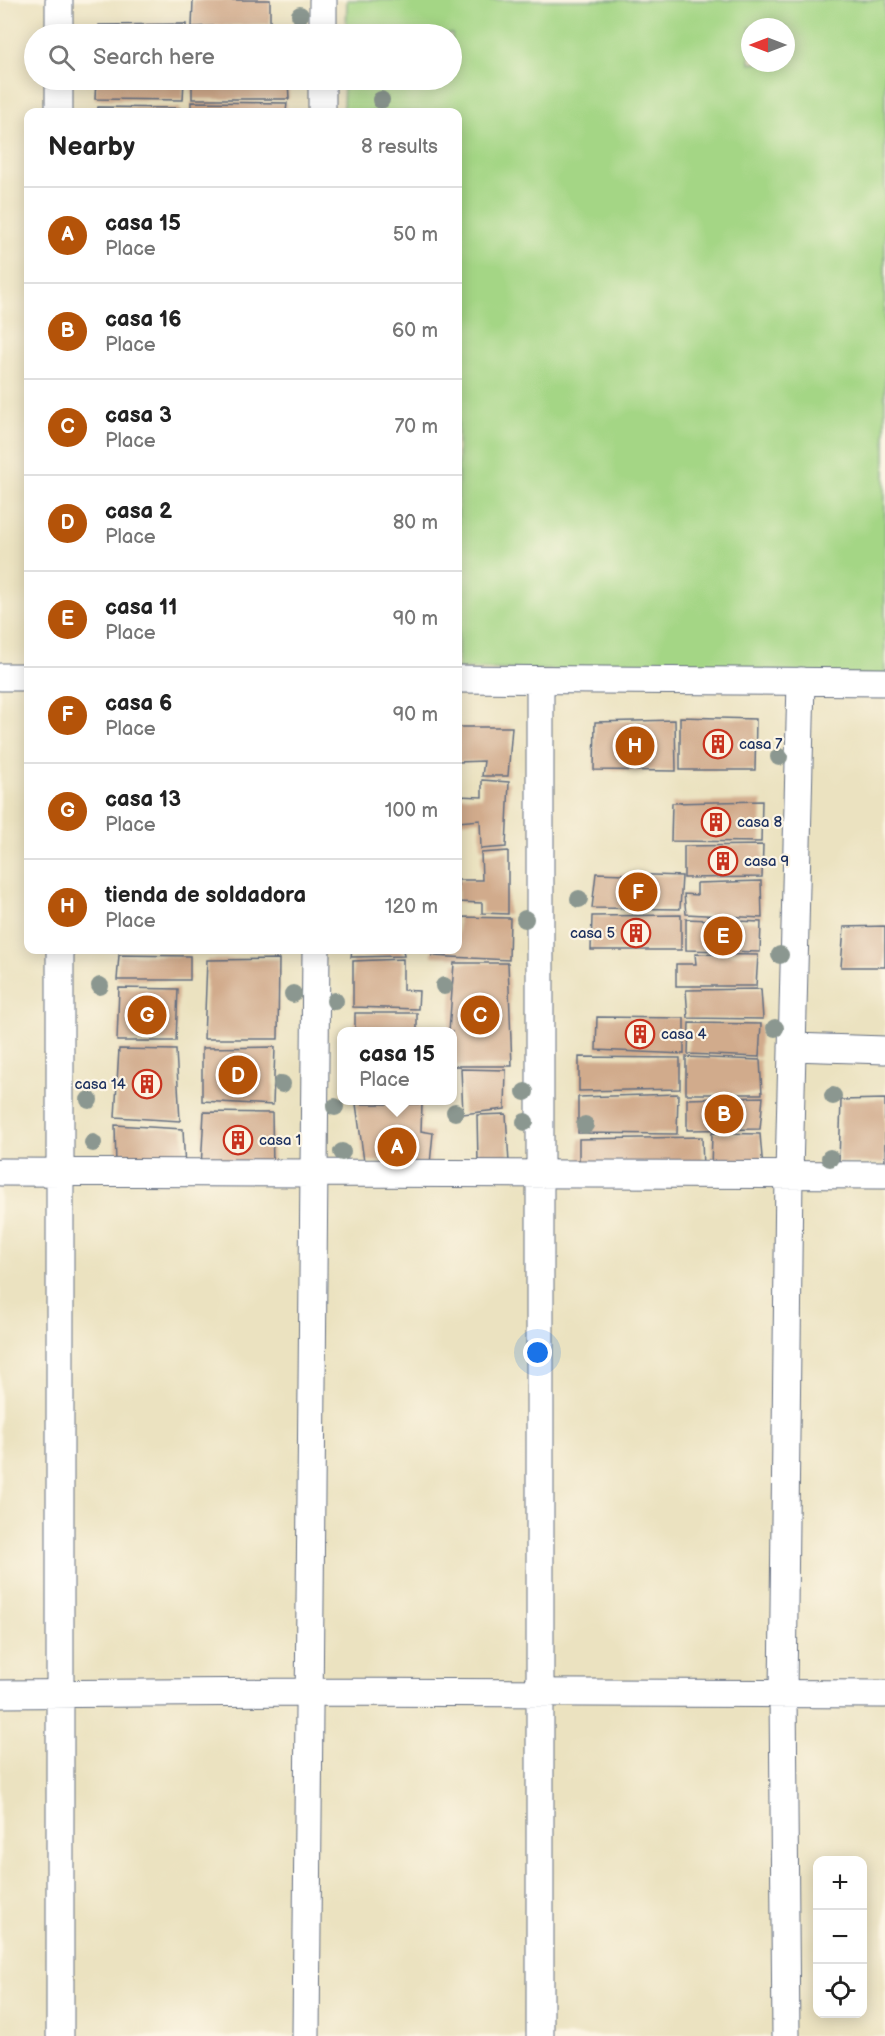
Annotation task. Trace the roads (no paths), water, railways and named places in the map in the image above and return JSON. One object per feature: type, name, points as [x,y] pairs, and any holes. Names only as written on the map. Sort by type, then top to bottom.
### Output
[{"type":"street","points":[[59,0],[59,24]]},
{"type":"street","points":[[323,0],[323,24]]},
{"type":"street","points":[[59,90],[59,108]]},
{"type":"street","points":[[322,90],[322,108]]},
{"type":"street","points":[[0,677],[24,677]]},
{"type":"street","points":[[462,679],[885,682]]},
{"type":"street","points":[[540,680],[540,2036]]},
{"type":"street","points":[[786,2036],[783,1694],[789,1174],[801,681]]},
{"type":"street","points":[[60,954],[60,2036]]},
{"type":"street","points":[[306,2036],[316,954]]},
{"type":"street","points":[[792,1047],[885,1050]]},
{"type":"street","points":[[0,1172],[885,1175]]},
{"type":"street","points":[[0,1694],[309,1692],[885,1694]]},
{"type":"place","name":"casa 7","points":[[718,744]]},
{"type":"place","name":"tienda de soldadora","points":[[635,746]]},
{"type":"place","name":"casa 8","points":[[716,822]]},
{"type":"place","name":"casa 9","points":[[723,861]]},
{"type":"place","name":"casa 6","points":[[638,892]]},
{"type":"place","name":"casa 5","points":[[636,933]]},
{"type":"place","name":"casa 11","points":[[723,936]]},
{"type":"place","name":"casa 13","points":[[147,1015]]},
{"type":"place","name":"casa 3","points":[[480,1015]]},
{"type":"place","name":"casa 4","points":[[640,1034]]},
{"type":"place","name":"casa 2","points":[[238,1075]]},
{"type":"place","name":"casa 14","points":[[147,1084]]},
{"type":"place","name":"casa 16","points":[[724,1114]]},
{"type":"place","name":"casa 1","points":[[238,1140]]},
{"type":"place","name":"casa 15","points":[[397,1147]]}]
